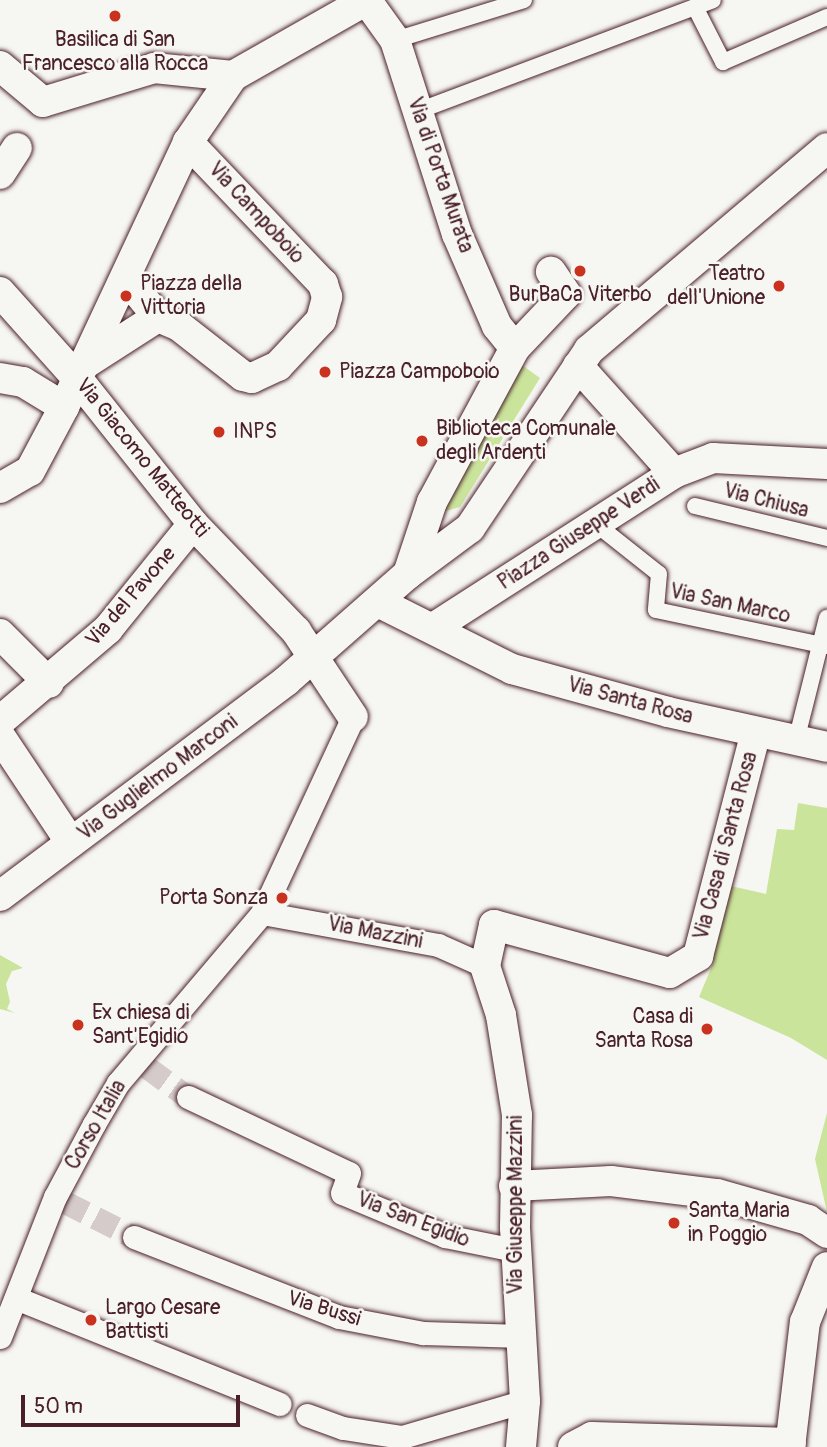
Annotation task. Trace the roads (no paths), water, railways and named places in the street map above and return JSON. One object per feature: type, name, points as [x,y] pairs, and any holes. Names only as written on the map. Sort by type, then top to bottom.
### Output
[{"type":"street","name":"Via di Porta Murata","points":[[367,0],[395,40],[457,234],[497,326],[515,348]]},
{"type":"street","points":[[0,488],[30,471],[130,271],[188,142],[233,76],[367,0]]},
{"type":"street","points":[[0,66],[43,102],[154,68],[233,76]]},
{"type":"street","name":"Via Campoboio","points":[[158,317],[179,326],[243,376],[252,378],[278,366],[321,320],[327,297],[323,284],[188,142]]},
{"type":"street","points":[[0,174],[17,148]]},
{"type":"street","points":[[314,658],[408,574],[470,528],[584,358],[827,148]]},
{"type":"street","points":[[81,371],[158,317],[130,271]]},
{"type":"street","points":[[408,574],[432,502],[515,348],[566,294],[551,272]]},
{"type":"street","name":"Via Giacomo Matteotti","points":[[0,292],[81,371],[194,524],[287,622],[353,717]]},
{"type":"street","name":"Piazza Giuseppe Verdi","points":[[437,630],[596,524],[667,482],[584,358]]},
{"type":"street","points":[[0,378],[23,382],[64,407]]},
{"type":"street","points":[[667,482],[713,458],[827,464]]},
{"type":"street","name":"Via del Pavone","points":[[0,721],[48,683],[108,629],[194,524]]},
{"type":"street","name":"Via Santa Rosa","points":[[378,601],[512,669],[756,732],[827,747]]},
{"type":"street","points":[[0,634],[48,683]]},
{"type":"street","name":"Via Guglielmo Marconi","points":[[0,896],[314,658]]},
{"type":"street","name":"Corso Italia","points":[[0,1337],[60,1200],[118,1083],[142,1063],[262,913],[353,717]]},
{"type":"street","name":"Via Casa di Santa Rosa","points":[[485,966],[494,925],[670,972],[698,956],[756,732]]},
{"type":"street","points":[[0,736],[71,843]]},
{"type":"street","name":"Via Mazzini","points":[[262,913],[438,945],[485,966]]},
{"type":"street","name":"Via Giuseppe Mazzini","points":[[485,966],[501,1015],[513,1082],[515,1250],[517,1303],[523,1336],[525,1401],[521,1447]]},
{"type":"street","name":"Via San Egidio","points":[[188,1097],[349,1173],[342,1194],[445,1236],[515,1250]]},
{"type":"street","points":[[514,1186],[613,1181],[717,1194],[808,1220],[827,1233]]},
{"type":"street","name":"Via Bussi","points":[[134,1237],[339,1317],[423,1333],[523,1336]]},
{"type":"street","points":[[573,1447],[592,1437],[790,1445],[804,1322],[827,1267]]},
{"type":"street","points":[[16,1298],[280,1404]]},
{"type":"street","points":[[307,1415],[343,1428],[402,1437],[525,1401]]},
{"type":"lane","points":[[395,40],[524,0]]},
{"type":"lane","points":[[666,0],[673,15]]},
{"type":"lane","points":[[418,111],[713,0]]},
{"type":"lane","points":[[695,7],[723,62],[827,17]]},
{"type":"lane","name":"Via Chiusa","points":[[695,506],[827,538]]},
{"type":"lane","name":"Via San Marco","points":[[596,524],[659,574],[656,610],[824,645]]},
{"type":"lane","points":[[796,741],[824,645],[827,618]]},
{"type":"tunnel","points":[[147,1067],[188,1097]]},
{"type":"tunnel","points":[[65,1202],[134,1237]]},
{"type":"place","name":"Basilica di San Francesco alla Rocca","points":[[115,16]]},
{"type":"place","name":"BurBaCa Viterbo","points":[[580,271]]},
{"type":"place","name":"Teatro dell'Unione","points":[[779,286]]},
{"type":"place","name":"Piazza della Vittoria","points":[[126,296]]},
{"type":"place","name":"Piazza Campoboio","points":[[325,372]]},
{"type":"place","name":"INPS","points":[[219,432]]},
{"type":"place","name":"Biblioteca Comunale degli Ardenti","points":[[422,441]]},
{"type":"place","name":"Porta Sonza","points":[[282,898]]},
{"type":"place","name":"Ex chiesa di Sant'Egidio","points":[[78,1025]]},
{"type":"place","name":"Casa di Santa Rosa","points":[[707,1029]]},
{"type":"place","name":"Santa Maria in Poggio","points":[[674,1223]]},
{"type":"place","name":"Largo Cesare Battisti","points":[[91,1320]]}]
